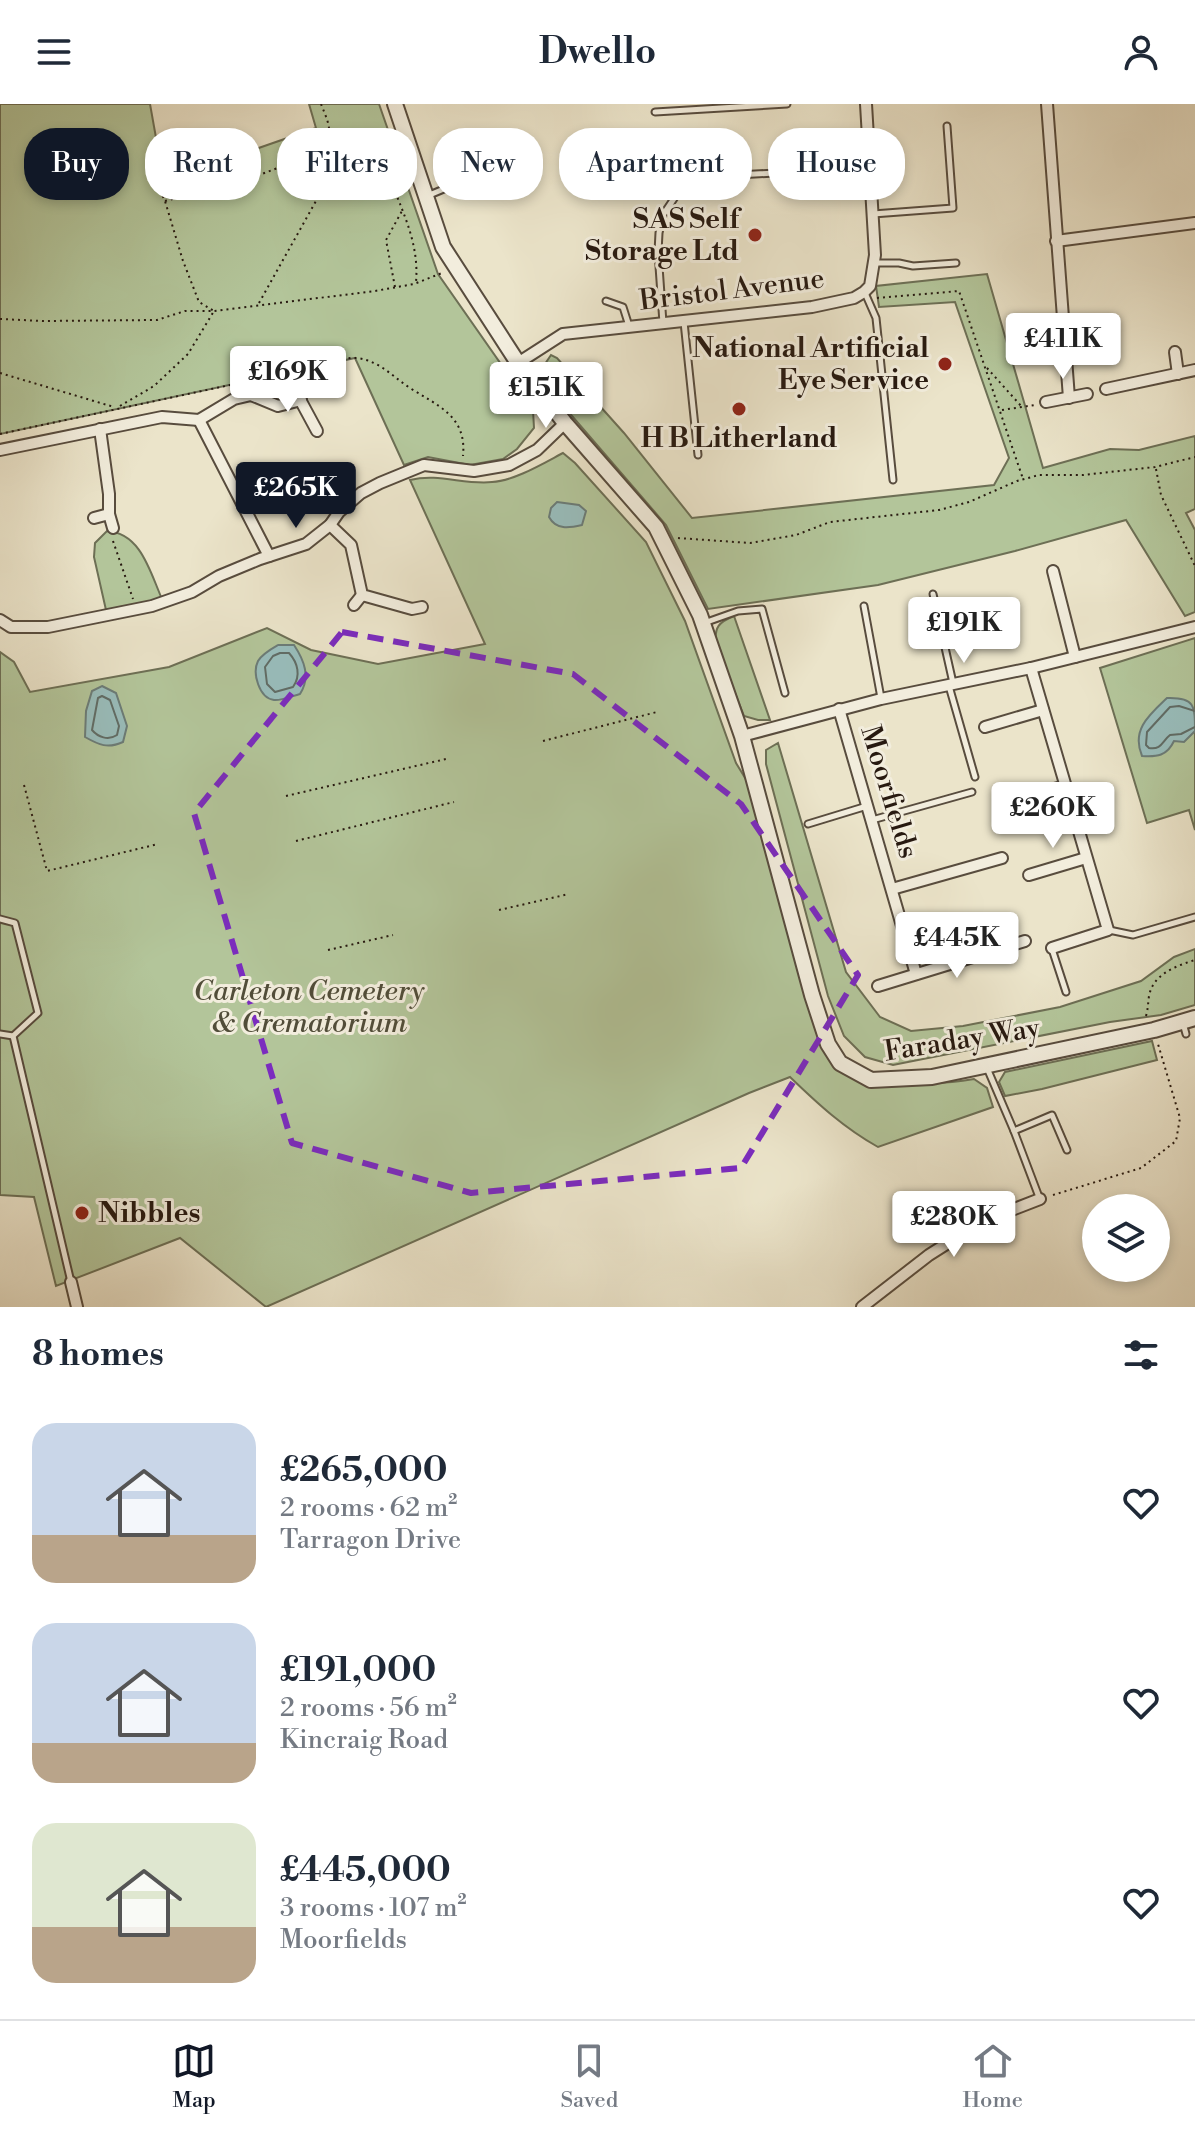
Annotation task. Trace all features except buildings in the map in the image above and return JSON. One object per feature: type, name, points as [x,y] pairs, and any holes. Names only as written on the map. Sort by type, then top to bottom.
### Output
[{"type":"street","name":"Faraday Way","points":[[395,104],[443,247],[455,268],[518,363],[661,537],[703,623],[742,736],[812,995],[828,1044],[840,1063],[871,1080],[932,1077],[1188,1025]]},
{"type":"street","points":[[866,104],[868,128]]},
{"type":"street","points":[[1047,104],[1069,398]]},
{"type":"street","points":[[867,289],[875,263],[872,200]]},
{"type":"street","points":[[1056,241],[1195,223]]},
{"type":"street","name":"Bristol Avenue","points":[[518,363],[563,334],[812,307],[854,298],[867,289]]},
{"type":"street","points":[[1175,352],[1178,374]]},
{"type":"street","points":[[1106,389],[1195,370]]},
{"type":"street","points":[[290,381],[317,431]]},
{"type":"street","points":[[1046,402],[1087,394]]},
{"type":"street","points":[[0,450],[162,417],[199,420],[234,399],[251,395],[278,406],[301,400]]},
{"type":"street","points":[[199,420],[269,556]]},
{"type":"street","points":[[0,620],[11,627],[48,627],[137,611],[192,592],[219,576],[269,556],[295,550],[330,525],[350,503],[380,483],[424,465],[474,471],[509,465],[537,450],[565,423]]},
{"type":"street","points":[[100,429],[113,528]]},
{"type":"street","points":[[94,518],[109,514]]},
{"type":"street","points":[[330,525],[351,545],[362,595]]},
{"type":"street","points":[[1053,571],[1075,657]]},
{"type":"street","points":[[354,605],[362,595]]},
{"type":"street","points":[[362,595],[412,609],[422,607]]},
{"type":"street","points":[[742,736],[839,709],[1031,668],[1195,627]]},
{"type":"street","points":[[1031,668],[1108,930],[1052,948]]},
{"type":"street","name":"Moorfields","points":[[839,709],[916,974]]},
{"type":"street","points":[[985,727],[1043,710]]},
{"type":"street","points":[[1006,803],[1065,786]]},
{"type":"street","name":"Moorfields","points":[[892,889],[1002,858]]},
{"type":"street","points":[[1029,875],[1086,858]]},
{"type":"street","points":[[878,986],[1025,941]]},
{"type":"street","points":[[862,1307],[929,1255],[981,1222],[1040,1199]]},
{"type":"street","points":[[71,1282],[77,1307]]},
{"type":"lane","points":[[655,112],[787,104]]},
{"type":"lane","points":[[873,214],[953,208],[947,126]]},
{"type":"lane","points":[[426,196],[433,193]]},
{"type":"lane","points":[[663,323],[658,252],[663,215],[673,200]]},
{"type":"lane","points":[[875,263],[913,266],[956,263]]},
{"type":"lane","points":[[867,289],[876,318],[893,480]]},
{"type":"lane","points":[[606,301],[623,307],[630,327]]},
{"type":"lane","points":[[684,321],[698,455]]},
{"type":"lane","points":[[933,594],[951,685],[975,777]]},
{"type":"lane","points":[[864,606],[881,699]]},
{"type":"lane","points":[[703,623],[738,611],[762,609],[785,693]]},
{"type":"lane","points":[[872,820],[972,792]]},
{"type":"lane","points":[[808,824],[868,806]]},
{"type":"lane","points":[[1108,930],[1133,935],[1195,917]]},
{"type":"lane","points":[[0,919],[15,923],[38,1013],[13,1036]]},
{"type":"lane","points":[[1052,948],[1066,992]]},
{"type":"lane","points":[[0,1034],[13,1036]]},
{"type":"lane","points":[[13,1036],[71,1282]]},
{"type":"lane","points":[[987,1068],[1040,1199]]},
{"type":"lane","points":[[1014,1131],[1052,1115],[1067,1150]]},
{"type":"path","points":[[321,104],[328,128]]},
{"type":"path","points":[[214,311],[199,302],[165,201],[277,168]]},
{"type":"path","points":[[258,304],[317,200]]},
{"type":"path","points":[[398,200],[418,262],[416,283]]},
{"type":"path","points":[[395,287],[386,240],[402,210]]},
{"type":"path","points":[[0,319],[157,320],[185,311],[214,311],[337,297],[395,287],[416,283],[455,268]]},
{"type":"path","points":[[867,289],[877,298],[959,291],[1023,479]]},
{"type":"path","points":[[0,373],[98,404],[118,407],[154,386],[188,354],[214,311]]},
{"type":"path","points":[[986,367],[1023,407],[1000,410]]},
{"type":"path","points":[[661,537],[750,543],[796,535],[830,522],[939,510],[1039,475],[1083,475],[1155,467],[1195,457]]},
{"type":"path","points":[[1155,467],[1161,495],[1195,566]]},
{"type":"path","points":[[113,528],[116,554],[137,611]]},
{"type":"path","points":[[543,741],[657,712]]},
{"type":"path","points":[[286,796],[446,759]]},
{"type":"path","points":[[24,785],[47,871],[158,844]]},
{"type":"path","points":[[296,841],[454,802]]},
{"type":"path","points":[[499,910],[569,894]]},
{"type":"path","points":[[328,950],[393,935]]},
{"type":"path","points":[[1040,1199],[1141,1168],[1176,1141],[1180,1118],[1154,1030],[1146,1017],[1153,985],[1166,972],[1195,960]]},
{"type":"highlighted area","points":[[342,632],[573,674],[741,804],[858,975],[741,1168],[471,1193],[292,1143],[194,813]]},
{"type":"green space","points":[[0,104],[150,104],[154,128],[145,128],[145,200],[261,200],[261,147],[277,142],[277,200],[412,200],[438,274],[533,410],[534,428],[517,449],[503,459],[470,465],[428,457],[404,465],[355,358],[0,434]]},
{"type":"green space","points":[[309,104],[379,104],[387,128],[316,128]]},
{"type":"green space","points":[[987,274],[1043,468],[1110,449],[1139,450],[1195,436],[1195,509],[1186,513],[1195,530],[1195,612],[1185,616],[1126,520],[878,585],[708,609],[666,525],[547,387],[543,367],[551,355],[624,433],[692,518],[994,485],[1009,458],[955,302],[879,307],[876,286]]},
{"type":"green space","name":"Carleton Cemetery & Crematorium","points":[[563,453],[646,542],[685,621],[736,763],[758,799],[840,1063],[921,1083],[974,1079],[987,1088],[993,1107],[878,1147],[832,1115],[790,1077],[266,1307],[180,1238],[56,1286],[34,1197],[0,1195],[0,652],[14,662],[30,692],[169,667],[267,628],[311,650],[378,664],[485,644],[410,480],[501,481],[529,471]]},
{"type":"green space","points":[[107,531],[119,533],[136,546],[162,599],[106,610],[94,557],[95,543]]},
{"type":"green space","points":[[734,616],[770,720],[744,716],[716,644],[719,626]]},
{"type":"green space","points":[[1195,638],[1195,830],[1189,810],[1147,823],[1100,668]]},
{"type":"green space","points":[[778,743],[846,972],[880,1017],[911,1031],[963,1026],[1060,1007],[1141,981],[1174,957],[1195,949],[1195,1005],[1161,1015],[1110,1022],[893,1065],[865,1057],[844,1036],[828,996],[766,764],[766,750]]},
{"type":"green space","points":[[1152,1041],[1157,1060],[1005,1096],[999,1082],[1005,1072]]},
{"type":"water","points":[[557,502],[579,505],[586,511],[582,525],[563,527],[555,524],[549,517],[551,508]]},
{"type":"water","points":[[278,645],[294,645],[306,675],[300,694],[274,700],[261,690],[256,666],[260,658]]},
{"type":"water","points":[[102,686],[116,693],[127,726],[123,742],[108,746],[85,737],[86,711],[92,691]]},
{"type":"water","points":[[1167,698],[1183,699],[1192,705],[1195,731],[1184,742],[1174,741],[1161,754],[1142,756],[1140,731],[1148,717]]},
{"type":"place","name":"SAS Self Storage Ltd","points":[[755,235]]},
{"type":"place","name":"National Artificial Eye Service","points":[[945,364]]},
{"type":"place","name":"H B Litherland","points":[[739,409]]},
{"type":"place","name":"Nibbles","points":[[82,1213]]}]
